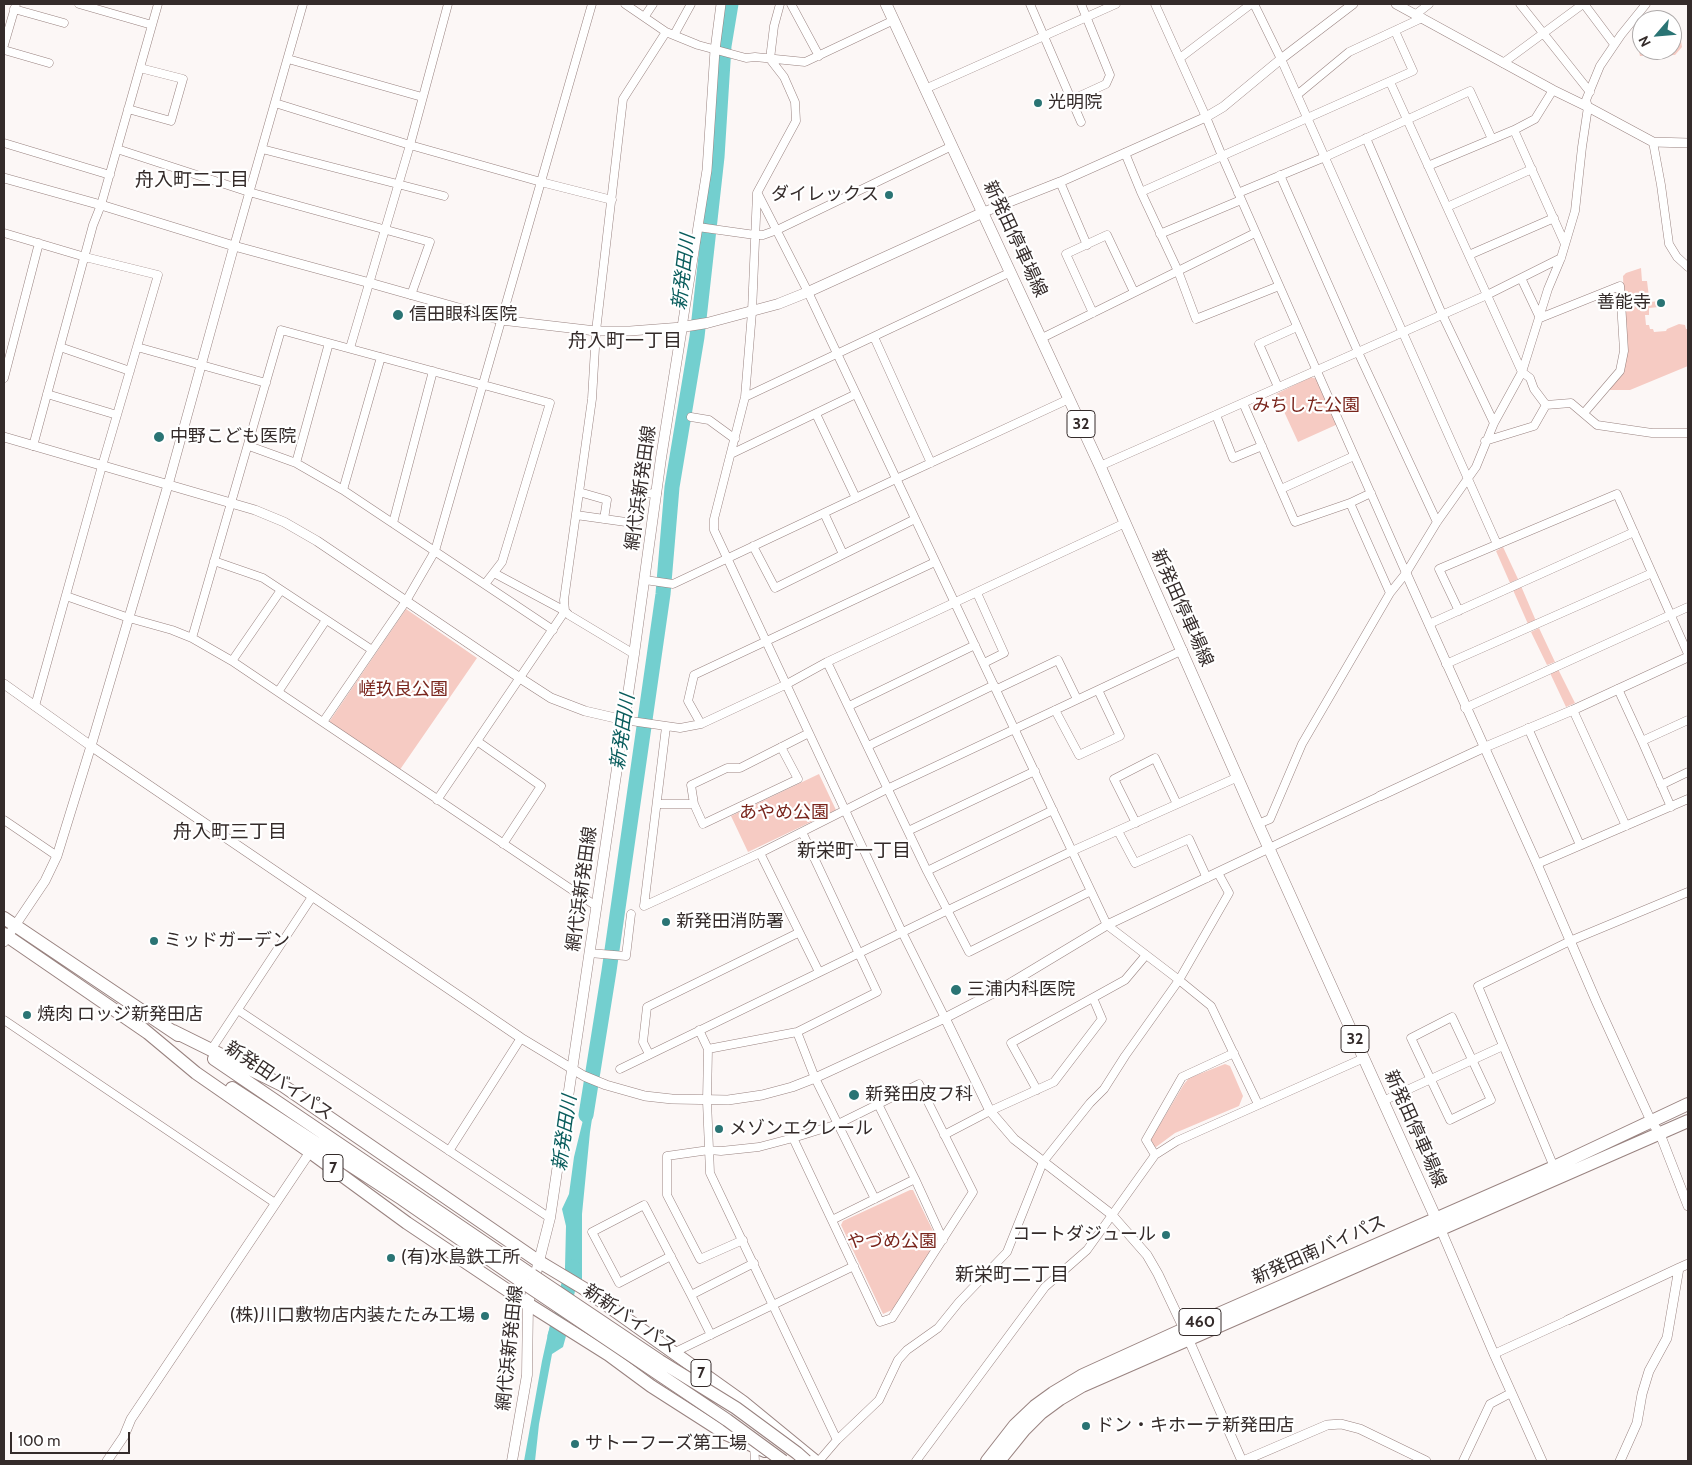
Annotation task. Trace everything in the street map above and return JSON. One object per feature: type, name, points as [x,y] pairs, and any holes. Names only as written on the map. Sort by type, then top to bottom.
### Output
[{"type":"highway","name":"新発田バイパス","points":[[4,918],[173,1031],[530,1280]]},
{"type":"highway","name":"新発田バイパス","points":[[5,938],[142,1028],[406,1195]]},
{"type":"highway","name":"7","points":[[142,1028],[196,1073],[407,1222],[528,1304],[726,1434],[788,1461]]},
{"type":"highway","name":"7","points":[[173,1031],[282,1085],[538,1261],[583,1288],[743,1402],[817,1461]]},
{"type":"highway","name":"新発田南バイパス","points":[[1439,1224],[1688,1104]]},
{"type":"highway","name":"新発田南バイパス","points":[[1000,1461],[1024,1430],[1041,1413],[1082,1386],[1186,1335],[1439,1224],[1688,1121]]},
{"type":"highway","name":"新新バイパス","points":[[530,1280],[782,1461]]},
{"type":"highway","name":"新新バイパス","points":[[530,1280],[736,1408],[806,1461]]},
{"type":"highway","name":"新発田南バイパス","points":[[988,1461],[1015,1426],[1035,1406],[1053,1393],[1083,1375],[1186,1335]]},
{"type":"main road","name":"新発田停車場線","points":[[886,4],[1042,338],[1258,824],[1439,1224]]},
{"type":"main road","points":[[686,326],[707,323],[778,304],[984,212]]},
{"type":"main road","name":"網代浜新発田線","points":[[512,1461],[527,1375],[528,1304],[550,1218],[596,906],[628,721],[634,654],[657,493],[686,326]]},
{"type":"street","points":[[79,4],[152,25]]},
{"type":"street","points":[[33,446],[85,256],[158,4]]},
{"type":"street","points":[[5,938],[45,881],[56,856],[91,746],[168,485],[303,4]]},
{"type":"street","points":[[350,348],[399,184],[448,4]]},
{"type":"street","points":[[323,722],[406,601],[436,551],[592,4]]},
{"type":"street","points":[[625,4],[666,32],[698,45],[746,58],[755,57],[805,62],[894,20]]},
{"type":"street","points":[[645,16],[653,4]]},
{"type":"street","points":[[674,35],[691,4]]},
{"type":"street","points":[[4,178],[101,205],[234,246],[501,320],[596,331],[630,332],[686,326],[707,170],[722,4]]},
{"type":"street","points":[[780,4],[774,26],[770,59],[784,78],[795,102],[796,121],[757,193],[752,312],[745,397],[714,519],[714,530],[902,932],[990,1111],[1014,1139],[1111,1214],[1147,1256],[1158,1274],[1242,1461],[1327,1425],[1341,1424],[1360,1429],[1426,1461]]},
{"type":"street","points":[[792,4],[818,56]]},
{"type":"street","points":[[1030,4],[1081,122]]},
{"type":"street","points":[[1071,100],[1106,84],[1110,75],[1081,4]]},
{"type":"street","points":[[925,88],[1116,4]]},
{"type":"street","points":[[1154,4],[1180,58],[1465,708],[1537,864],[1651,1121],[1660,1134],[1688,1206]]},
{"type":"street","points":[[1180,58],[1252,4],[1281,59],[1308,118],[1498,544]]},
{"type":"street","points":[[984,212],[1060,182],[1206,117],[1223,107],[1281,59],[1353,4]]},
{"type":"street","points":[[1396,4],[1653,142],[1688,143]]},
{"type":"street","points":[[1297,95],[1349,52],[1395,31],[1419,16],[1429,4]]},
{"type":"street","points":[[1520,4],[1590,92]]},
{"type":"street","points":[[1503,63],[1583,4],[1614,44]]},
{"type":"street","points":[[1258,824],[1270,819],[1302,744],[1390,594],[1406,572],[1436,522],[1476,467],[1485,441],[1522,372],[1548,289],[1561,258],[1576,211],[1588,107],[1586,100],[1600,66],[1614,44],[1646,4]]},
{"type":"street","points":[[4,46],[6,30],[14,6],[64,23]]},
{"type":"street","points":[[1141,192],[1413,71],[1395,31]]},
{"type":"street","points":[[634,654],[569,616],[565,610],[564,600],[592,399],[596,331],[623,100],[666,32]]},
{"type":"street","points":[[4,50],[49,63]]},
{"type":"street","points":[[288,58],[422,97]]},
{"type":"street","points":[[128,109],[171,121],[183,79],[140,68]]},
{"type":"street","points":[[1390,82],[1522,372],[1530,378],[1534,389],[1546,405]]},
{"type":"street","points":[[1428,166],[1536,119],[1553,90]]},
{"type":"street","points":[[1160,234],[1280,175],[1325,157],[1470,91],[1492,139]]},
{"type":"street","points":[[275,103],[410,145],[612,200]]},
{"type":"street","points":[[1514,130],[1565,244]]},
{"type":"street","points":[[1366,138],[1442,314],[1494,423]]},
{"type":"street","points":[[1653,142],[1669,244],[1677,257],[1688,267]]},
{"type":"street","points":[[4,143],[110,175]]},
{"type":"street","points":[[700,227],[763,235],[952,146]]},
{"type":"street","points":[[262,149],[444,196]]},
{"type":"street","points":[[117,150],[249,192],[430,242],[411,294]]},
{"type":"street","points":[[1125,153],[1178,271],[1196,319],[1279,286]]},
{"type":"street","points":[[1447,207],[1532,169]]},
{"type":"street","points":[[1280,175],[1436,522]]},
{"type":"street","points":[[1060,182],[1087,245]]},
{"type":"street","points":[[757,193],[808,292],[1107,925],[1211,1006],[1258,1104]]},
{"type":"street","points":[[1469,255],[1554,218]]},
{"type":"street","points":[[1042,338],[1255,232]]},
{"type":"street","points":[[4,233],[158,275],[35,706]]},
{"type":"street","points":[[1093,313],[1066,254],[1107,235],[1134,292]]},
{"type":"street","points":[[4,378],[39,243]]},
{"type":"street","points":[[1100,466],[1487,295],[1561,258]]},
{"type":"street","points":[[745,397],[1011,272]]},
{"type":"street","points":[[1521,278],[1540,318]]},
{"type":"street","points":[[1540,318],[1620,286],[1624,351],[1620,371],[1584,413]]},
{"type":"street","points":[[1278,387],[1259,344],[1297,327]]},
{"type":"street","points":[[192,638],[281,330],[550,402],[502,562],[485,584]]},
{"type":"street","points":[[874,337],[931,463]]},
{"type":"street","points":[[296,463],[329,342]]},
{"type":"street","points":[[137,346],[266,383]]},
{"type":"street","points":[[60,347],[130,371]]},
{"type":"street","points":[[343,490],[381,357]]},
{"type":"street","points":[[393,523],[432,371]]},
{"type":"street","points":[[47,394],[117,415]]},
{"type":"street","points":[[731,454],[856,394]]},
{"type":"street","points":[[645,580],[672,584],[1069,399]]},
{"type":"street","points":[[1243,403],[1295,522],[1371,494]]},
{"type":"street","points":[[1546,405],[1571,403],[1597,425],[1652,433],[1688,433]]},
{"type":"street","points":[[1485,441],[1534,426],[1546,405]]},
{"type":"street","points":[[816,414],[856,498]]},
{"type":"street","points":[[1216,415],[1233,458],[1262,446]]},
{"type":"street","points":[[691,417],[709,420],[735,438]]},
{"type":"street","points":[[4,437],[255,510],[284,522],[317,541],[551,698],[585,711],[666,727],[680,728],[701,724],[787,684],[827,662],[955,604],[1125,523]]},
{"type":"street","points":[[249,446],[296,463],[343,490],[553,630]]},
{"type":"street","points":[[1280,489],[1354,456]]},
{"type":"street","points":[[579,492],[607,500],[604,519]]},
{"type":"street","points":[[576,515],[633,523],[637,521],[640,494],[657,493]]},
{"type":"street","points":[[1460,611],[1439,570],[1617,494],[1688,654]]},
{"type":"street","points":[[1350,503],[1390,594]]},
{"type":"street","points":[[824,513],[844,554]]},
{"type":"street","points":[[754,546],[774,588],[916,519]]},
{"type":"street","points":[[1429,624],[1634,532]]},
{"type":"street","points":[[214,561],[263,578],[372,650]]},
{"type":"street","points":[[701,724],[688,701],[694,675],[936,562]]},
{"type":"street","points":[[494,572],[565,610]]},
{"type":"street","points":[[1446,664],[1652,573]]},
{"type":"street","points":[[232,661],[281,590]]},
{"type":"street","points":[[978,593],[1004,652],[984,663]]},
{"type":"street","points":[[66,596],[129,618],[172,630],[192,638],[232,661],[596,906]]},
{"type":"street","points":[[1465,708],[1688,607]]},
{"type":"street","points":[[437,800],[565,610]]},
{"type":"street","points":[[278,692],[326,620]]},
{"type":"street","points":[[849,706],[975,644]]},
{"type":"street","points":[[666,727],[644,906],[760,853],[888,788],[1182,650]]},
{"type":"street","points":[[4,684],[91,746],[312,897],[571,1070],[606,1086],[645,1096],[728,1100],[792,1087],[816,1078],[945,1018],[999,990],[1107,925],[1483,748],[1688,658]]},
{"type":"street","points":[[868,746],[1058,660],[1077,699]]},
{"type":"street","points":[[827,662],[946,910],[969,952],[1091,890]]},
{"type":"street","points":[[1618,689],[1671,806]]},
{"type":"street","points":[[1055,710],[1079,755],[1104,744],[1120,736],[1098,690]]},
{"type":"street","points":[[1573,710],[1626,826]]},
{"type":"street","points":[[1642,741],[1688,720]]},
{"type":"street","points":[[1528,728],[1580,845]]},
{"type":"street","points":[[781,747],[798,779],[703,824],[694,804],[691,785],[727,768],[740,768],[781,747],[809,733]]},
{"type":"street","points":[[477,741],[541,786],[503,844]]},
{"type":"street","points":[[1136,823],[1114,779],[1155,758],[1177,804]]},
{"type":"street","points":[[908,831],[1035,771]]},
{"type":"street","points":[[1661,785],[1688,772]]},
{"type":"street","points":[[620,1069],[946,910],[1238,776]]},
{"type":"street","points":[[1537,864],[1688,799]]},
{"type":"street","points":[[657,804],[694,804]]},
{"type":"street","points":[[927,871],[1053,810]]},
{"type":"street","points":[[4,820],[56,856]]},
{"type":"street","points":[[1118,830],[1135,863],[1188,839],[1207,878]]},
{"type":"street","points":[[708,1049],[797,1032],[877,992],[802,832]]},
{"type":"street","points":[[760,853],[819,972]]},
{"type":"street","points":[[817,1461],[879,1400],[898,1360],[907,1350],[938,1328],[959,1302],[1007,1252],[1043,1162],[1090,1103],[1104,1089],[1179,980],[1229,893],[1218,873]]},
{"type":"street","points":[[1554,1167],[1478,986],[1570,941],[1688,892]]},
{"type":"street","points":[[211,1050],[312,897]]},
{"type":"street","points":[[589,953],[626,956],[631,914]]},
{"type":"street","points":[[649,1054],[643,1042],[647,1007],[798,933]]},
{"type":"street","points":[[1037,1090],[1011,1043],[1125,980],[1146,955]]},
{"type":"street","points":[[944,1134],[1054,1082],[1102,1019],[1092,998]]},
{"type":"street","points":[[238,1010],[550,1218]]},
{"type":"street","points":[[1452,1017],[1492,1100],[1450,1120],[1430,1079],[1411,1038],[1452,1017]]},
{"type":"street","points":[[4,1020],[275,1204]]},
{"type":"street","points":[[699,1030],[708,1049],[707,1100],[710,1173],[837,1440]]},
{"type":"street","points":[[797,1032],[816,1078],[875,1199]]},
{"type":"street","points":[[449,1150],[521,1038]]},
{"type":"street","points":[[1383,1101],[1503,1046]]},
{"type":"street","points":[[1155,1155],[1146,1140],[1182,1077],[1234,1053]]},
{"type":"street","points":[[918,1461],[930,1441],[1045,1287],[1087,1250],[1155,1155],[1177,1141],[1364,1058]]},
{"type":"street","points":[[742,1240],[700,1259],[667,1195],[667,1156],[759,1146],[793,1138],[838,1124],[919,1084],[973,1192],[892,1318],[880,1322],[793,1138]]},
{"type":"street","points":[[878,1104],[915,1179],[942,1240]]},
{"type":"street","points":[[107,1461],[124,1436],[131,1419],[310,1152]]},
{"type":"street","points":[[832,1220],[915,1179]]},
{"type":"street","points":[[671,1256],[619,1283],[592,1232],[644,1205],[671,1256],[711,1335]]},
{"type":"street","points":[[1439,1224],[1542,1461]]},
{"type":"street","points":[[691,1296],[754,1263]]},
{"type":"street","points":[[1494,1354],[1688,1264]]},
{"type":"street","points":[[673,1353],[854,1266]]},
{"type":"street","points":[[1620,1461],[1637,1423],[1642,1394],[1649,1371],[1667,1338],[1679,1268]]},
{"type":"street","points":[[1463,1461],[1490,1404],[1511,1393]]},
{"type":"street","points":[[754,1446],[755,1461]]},
{"type":"green space","points":[[1641,268],[1642,281],[1647,281],[1651,302],[1658,301],[1659,307],[1649,308],[1649,315],[1645,315],[1646,325],[1649,325],[1650,329],[1653,329],[1654,332],[1666,331],[1679,324],[1685,325],[1686,329],[1688,329],[1688,366],[1630,390],[1606,390],[1620,371],[1626,347],[1623,276],[1626,273]]},
{"type":"green space","name":"みちした公園","points":[[1311,377],[1317,379],[1338,424],[1298,442],[1276,394]]},
{"type":"green space","points":[[1503,547],[1518,579],[1510,583],[1496,551]]},
{"type":"green space","points":[[1521,586],[1536,621],[1528,624],[1513,590]]},
{"type":"green space","name":"嵯玖良公園","points":[[406,609],[477,658],[399,771],[329,722]]},
{"type":"green space","points":[[1539,628],[1555,662],[1547,665],[1531,632]]},
{"type":"green space","points":[[1558,669],[1575,703],[1566,707],[1550,673]]},
{"type":"green space","name":"あやめ公園","points":[[819,774],[836,810],[748,852],[731,816]]},
{"type":"green space","points":[[1225,1064],[1230,1066],[1243,1096],[1239,1106],[1175,1133],[1156,1147],[1152,1146],[1150,1141],[1189,1078]]},
{"type":"green space","name":"やづめ公園","points":[[913,1190],[938,1241],[896,1308],[883,1314],[841,1225],[843,1221]]},
{"type":"water","points":[[585,1095],[595,1099],[582,1214],[582,1280],[565,1268],[566,1226],[562,1209],[569,1194],[574,1157],[583,1120]]},
{"type":"water","points":[[550,1325],[566,1336],[563,1347],[552,1354],[539,1424],[535,1461],[524,1461],[542,1361]]},
{"type":"waterway","name":"新発田川","points":[[586,1115],[609,971],[663,594],[672,487],[697,337],[717,157],[724,46],[731,4]]},
{"type":"waterway","name":"新発田川","points":[[555,1336],[573,1267]]},
{"type":"place","name":"光明院","points":[[1038,103]]},
{"type":"place","name":"ダイレックス","points":[[889,195]]},
{"type":"place","name":"善能寺","points":[[1661,303]]},
{"type":"place","name":"信田眼科医院","points":[[398,315]]},
{"type":"place","name":"中野こども医院","points":[[159,437]]},
{"type":"place","name":"新発田消防署","points":[[666,922]]},
{"type":"place","name":"ミッドガーデン","points":[[154,941]]},
{"type":"place","name":"三浦内科医院","points":[[956,990]]},
{"type":"place","name":"焼肉 ロッジ新発田店","points":[[27,1015]]},
{"type":"place","name":"新発田皮フ科","points":[[854,1095]]},
{"type":"place","name":"メゾンエクレール","points":[[719,1129]]},
{"type":"place","name":"コートダジュール","points":[[1166,1235]]},
{"type":"place","name":"(有)水島鉄工所","points":[[391,1258]]},
{"type":"place","name":"(株)川口敷物店内装たたみ工場","points":[[485,1316]]},
{"type":"place","name":"ドン・キホーテ新発田店","points":[[1086,1426]]},
{"type":"place","name":"サトーフーズ第工場","points":[[575,1444]]},
{"type":"district","name":"舟入町二丁目","points":[[192,180]]},
{"type":"district","name":"舟入町一丁目","points":[[625,341]]},
{"type":"district","name":"舟入町三丁目","points":[[230,832]]},
{"type":"district","name":"新栄町一丁目","points":[[854,851]]},
{"type":"district","name":"新栄町二丁目","points":[[1012,1275]]}]
